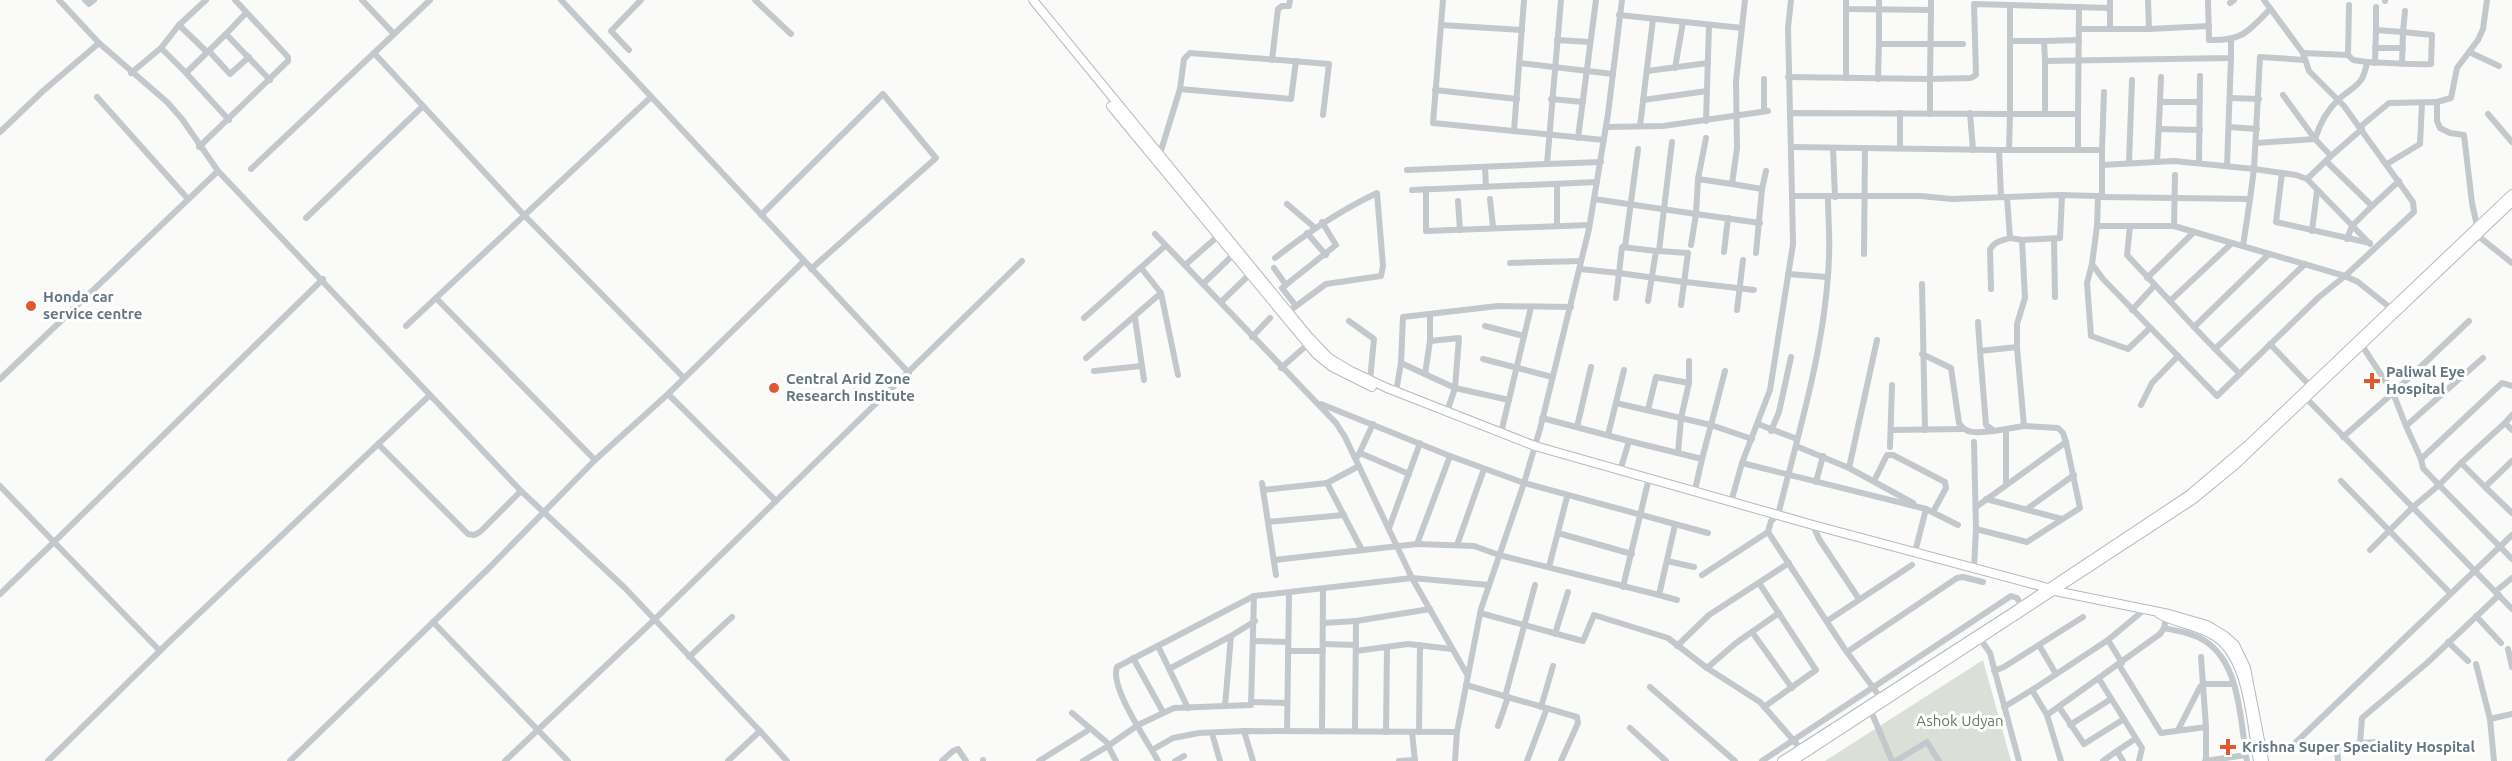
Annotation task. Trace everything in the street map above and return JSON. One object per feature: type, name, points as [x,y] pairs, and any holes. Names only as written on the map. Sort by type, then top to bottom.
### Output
[{"type":"main road","points":[[1028,0],[1217,237],[1235,253],[1249,275],[1307,345],[1326,363],[1350,377],[1534,448],[1715,501],[1726,501]]},
{"type":"main road","points":[[1033,0],[1235,253],[1329,357],[1396,392],[1534,448],[1695,490],[1726,501],[2052,590],[2155,612],[2210,633],[2234,654],[2241,670],[2258,761]]},
{"type":"main road","points":[[1782,761],[2194,499],[2234,466],[2306,398],[2312,388],[2512,194]]},
{"type":"main road","points":[[1793,761],[1871,711],[2022,606],[2052,590],[2189,495],[2361,344],[2393,310],[2512,202]]},
{"type":"main road","points":[[2167,616],[2207,625],[2235,645],[2246,668],[2264,761]]},
{"type":"street","points":[[59,0],[99,44],[167,102],[182,119],[199,147],[218,171],[323,279],[521,491],[625,588],[653,621],[787,761]]},
{"type":"street","points":[[85,0],[89,4],[94,0]]},
{"type":"street","points":[[131,73],[161,48],[179,25],[206,0]]},
{"type":"street","points":[[199,147],[288,61],[288,57],[235,0]]},
{"type":"street","points":[[362,0],[394,34]]},
{"type":"street","points":[[251,169],[430,0]]},
{"type":"street","points":[[561,0],[909,373]]},
{"type":"street","points":[[629,50],[611,31],[641,0]]},
{"type":"street","points":[[755,0],[791,34]]},
{"type":"street","points":[[1272,60],[1278,9],[1282,6],[1289,6],[1290,0]]},
{"type":"street","points":[[1443,0],[1433,123],[1604,141]]},
{"type":"street","points":[[1514,131],[1524,0]]},
{"type":"street","points":[[1546,164],[1561,0]]},
{"type":"street","points":[[1578,138],[1596,0]]},
{"type":"street","points":[[1455,761],[1457,732],[1480,613],[1534,448],[1590,225],[1606,127],[1622,0]]},
{"type":"street","points":[[1732,184],[1737,148],[1736,81],[1745,0]]},
{"type":"street","points":[[1726,501],[1743,463],[1770,390],[1793,244],[1788,78],[1788,28],[1791,0]]},
{"type":"street","points":[[1846,0],[1846,78]]},
{"type":"street","points":[[1878,79],[1879,0]]},
{"type":"street","points":[[1930,114],[1931,0]]},
{"type":"street","points":[[2148,0],[2149,29]]},
{"type":"street","points":[[2208,0],[2209,40],[2231,40],[2252,27],[2271,9]]},
{"type":"street","points":[[2092,264],[2132,310],[2217,396],[2319,297],[2345,276],[2372,246],[2414,212],[2413,202],[2387,164],[2338,100],[2309,71],[2304,57],[2264,0]]},
{"type":"street","points":[[2307,179],[2389,103],[2422,103],[2451,99],[2457,68],[2478,40],[2483,28],[2487,0]]},
{"type":"street","points":[[1788,78],[1971,78],[1976,75],[1974,2],[2079,7],[2110,4],[2110,29]]},
{"type":"street","points":[[2009,150],[2010,5]]},
{"type":"street","points":[[2349,5],[2348,55],[2353,60],[2375,63],[2431,64],[2432,35],[2376,30]]},
{"type":"street","points":[[2078,150],[2079,7]]},
{"type":"street","points":[[2375,63],[2376,7]]},
{"type":"street","points":[[1846,9],[1931,10]]},
{"type":"street","points":[[2402,64],[2405,10]]},
{"type":"street","points":[[186,74],[246,13]]},
{"type":"street","points":[[1619,15],[1742,28]]},
{"type":"street","points":[[1640,126],[1653,19]]},
{"type":"street","points":[[1674,68],[1683,22]]},
{"type":"street","points":[[179,25],[230,74],[249,57]]},
{"type":"street","points":[[1441,25],[1522,30]]},
{"type":"street","points":[[1706,121],[1709,25]]},
{"type":"street","points":[[2079,29],[2209,26]]},
{"type":"street","points":[[226,34],[270,80]]},
{"type":"street","points":[[1557,40],[1590,42]]},
{"type":"street","points":[[2044,40],[2045,114]]},
{"type":"street","points":[[2010,41],[2079,40]]},
{"type":"street","points":[[2227,165],[2231,40]]},
{"type":"street","points":[[0,132],[43,91],[99,44]]},
{"type":"street","points":[[1879,44],[1963,44]]},
{"type":"street","points":[[161,48],[229,120]]},
{"type":"street","points":[[2375,48],[2403,48]]},
{"type":"street","points":[[2469,52],[2499,66]]},
{"type":"street","points":[[374,53],[525,215],[684,378]]},
{"type":"street","points":[[1159,157],[1180,90],[1184,59],[1190,53],[1329,64],[1323,115]]},
{"type":"street","points":[[2243,246],[2258,129],[2260,57],[2348,55]]},
{"type":"street","points":[[2044,62],[2231,58]]},
{"type":"street","points":[[1180,90],[1291,99],[1296,62]]},
{"type":"street","points":[[2315,140],[2323,118],[2338,100],[2362,80],[2367,62]]},
{"type":"street","points":[[1520,63],[1613,74]]},
{"type":"street","points":[[1647,71],[1708,63]]},
{"type":"street","points":[[2199,162],[2200,76]]},
{"type":"street","points":[[2157,162],[2161,77]]},
{"type":"street","points":[[1606,127],[1706,121],[1766,111],[1764,80]]},
{"type":"street","points":[[2129,163],[2132,80]]},
{"type":"street","points":[[1435,90],[1517,99]]},
{"type":"street","points":[[1643,100],[1707,91]]},
{"type":"street","points":[[2104,92],[2100,196],[2092,264],[2087,283],[2091,336],[2128,349],[2150,328]]},
{"type":"street","points":[[761,215],[883,94],[936,158],[812,269]]},
{"type":"street","points":[[2283,95],[2329,159],[2372,206]]},
{"type":"street","points":[[97,97],[188,199]]},
{"type":"street","points":[[406,326],[651,97]]},
{"type":"street","points":[[2230,98],[2259,99]]},
{"type":"street","points":[[1551,99],[1582,102]]},
{"type":"street","points":[[2160,102],[2200,102]]},
{"type":"street","points":[[2437,102],[2439,128],[2450,134],[2463,135],[2477,226]]},
{"type":"street","points":[[2387,164],[2420,144],[2422,103]]},
{"type":"street","points":[[306,218],[423,106]]},
{"type":"street","points":[[1790,113],[2078,114]]},
{"type":"street","points":[[1970,113],[1972,150]]},
{"type":"street","points":[[1900,114],[1900,148]]},
{"type":"street","points":[[2488,114],[2512,142]]},
{"type":"street","points":[[2229,127],[2258,129]]},
{"type":"street","points":[[2159,129],[2200,130]]},
{"type":"street","points":[[1691,245],[1698,179],[1706,138]]},
{"type":"street","points":[[2256,143],[2315,140]]},
{"type":"street","points":[[1648,301],[1664,209],[1672,142]]},
{"type":"street","points":[[1791,147],[2102,150]]},
{"type":"street","points":[[1702,575],[1768,532],[1771,521],[1778,515],[1821,332],[1827,278],[1833,148]]},
{"type":"street","points":[[1864,254],[1865,148]]},
{"type":"street","points":[[1616,298],[1622,247],[1625,247],[1632,205],[1638,149]]},
{"type":"street","points":[[1999,150],[2010,238]]},
{"type":"street","points":[[1407,170],[1600,162]]},
{"type":"street","points":[[2102,165],[2199,162],[2282,173],[2307,179],[2372,246]]},
{"type":"street","points":[[1485,166],[1486,187]]},
{"type":"street","points":[[0,378],[218,171]]},
{"type":"street","points":[[1756,254],[1762,189],[1766,171]]},
{"type":"street","points":[[2282,173],[2276,222],[2372,246]]},
{"type":"street","points":[[2174,226],[2175,175]]},
{"type":"street","points":[[1698,179],[1762,189]]},
{"type":"street","points":[[2347,239],[2352,226],[2399,181]]},
{"type":"street","points":[[1412,190],[1598,182]]},
{"type":"street","points":[[1557,183],[1557,226]]},
{"type":"street","points":[[1426,189],[1426,231],[1590,225]]},
{"type":"street","points":[[2312,231],[2317,191]]},
{"type":"street","points":[[1275,258],[1314,227],[1345,208],[1377,193],[1383,266],[1381,276],[1326,284],[1288,312]]},
{"type":"street","points":[[1792,196],[1952,199],[2062,195],[2250,199]]},
{"type":"street","points":[[1991,289],[1992,245],[2010,238],[2022,240],[2060,238],[2062,195]]},
{"type":"street","points":[[1490,199],[1493,227]]},
{"type":"street","points":[[1594,199],[1760,223]]},
{"type":"street","points":[[1458,201],[1460,230]]},
{"type":"street","points":[[1287,204],[1314,227]]},
{"type":"street","points":[[1724,252],[1728,218]]},
{"type":"street","points":[[1296,306],[1282,288],[1326,255],[1336,244],[1322,222]]},
{"type":"street","points":[[2097,226],[2174,226],[2345,276],[2358,282],[2393,310]]},
{"type":"street","points":[[2130,226],[2127,255],[2240,374]]},
{"type":"street","points":[[2147,278],[2194,232]]},
{"type":"street","points":[[1307,233],[1326,255]]},
{"type":"street","points":[[1155,234],[1281,368],[1318,403],[1345,436],[1358,456],[1359,466],[1412,578],[1468,676]]},
{"type":"street","points":[[2476,236],[2512,262]]},
{"type":"street","points":[[1185,265],[1217,237]]},
{"type":"street","points":[[2054,238],[2055,297]]},
{"type":"street","points":[[2022,240],[2025,298],[2017,324],[2017,346],[2024,426]]},
{"type":"street","points":[[2170,301],[2232,243]]},
{"type":"street","points":[[1084,318],[1142,269],[1165,246]]},
{"type":"street","points":[[1625,247],[1688,253],[1682,305]]},
{"type":"street","points":[[1203,284],[1235,253]]},
{"type":"street","points":[[2194,327],[2269,254]]},
{"type":"street","points":[[1737,310],[1743,260]]},
{"type":"street","points":[[290,761],[595,460],[684,378],[804,261]]},
{"type":"street","points":[[505,761],[653,621],[1022,261]]},
{"type":"street","points":[[1510,263],[1580,265],[1652,278],[1754,290]]},
{"type":"street","points":[[2215,349],[2305,264]]},
{"type":"street","points":[[1274,268],[1286,285]]},
{"type":"street","points":[[1142,269],[1161,293],[1178,375]]},
{"type":"street","points":[[1788,273],[1827,278]]},
{"type":"street","points":[[1221,302],[1249,275]]},
{"type":"street","points":[[0,594],[323,279]]},
{"type":"street","points":[[1922,284],[1924,429]]},
{"type":"street","points":[[2132,310],[2155,285]]},
{"type":"street","points":[[1086,358],[1135,318],[1161,293]]},
{"type":"street","points":[[436,298],[595,460]]},
{"type":"street","points":[[1396,392],[1401,363],[1403,317],[1498,306],[1571,307]]},
{"type":"street","points":[[1501,433],[1531,307]]},
{"type":"street","points":[[1425,375],[1430,341],[1430,314]]},
{"type":"street","points":[[1135,318],[1144,380]]},
{"type":"street","points":[[1252,337],[1270,318]]},
{"type":"street","points":[[1349,321],[1374,339],[1370,380]]},
{"type":"street","points":[[2343,437],[2469,321]]},
{"type":"street","points":[[1978,322],[1986,425],[1994,431]]},
{"type":"street","points":[[1485,326],[1524,336]]},
{"type":"street","points":[[1430,341],[1459,338],[1455,388],[1447,412]]},
{"type":"street","points":[[1849,468],[1876,340]]},
{"type":"street","points":[[2270,344],[2312,388]]},
{"type":"street","points":[[2361,344],[2393,393],[2423,468],[2512,559]]},
{"type":"street","points":[[1281,368],[1307,345]]},
{"type":"street","points":[[1980,351],[2017,346]]},
{"type":"street","points":[[1922,354],[1951,368],[1959,423],[1962,429]]},
{"type":"street","points":[[2141,405],[2151,383],[2178,356]]},
{"type":"street","points":[[1771,431],[1779,412],[1791,357]]},
{"type":"street","points":[[2406,426],[2483,358]]},
{"type":"street","points":[[1483,359],[1552,377]]},
{"type":"street","points":[[1678,453],[1681,418],[1689,383],[1689,361]]},
{"type":"street","points":[[1401,363],[1455,388],[1509,400]]},
{"type":"street","points":[[1094,371],[1141,366]]},
{"type":"street","points":[[1577,427],[1591,367]]},
{"type":"street","points":[[1608,435],[1624,370]]},
{"type":"street","points":[[1695,490],[1725,371]]},
{"type":"street","points":[[1648,410],[1656,377],[1689,383]]},
{"type":"street","points":[[2421,459],[2490,392],[2502,383],[2512,386]]},
{"type":"street","points":[[1890,447],[1892,385]]},
{"type":"street","points":[[668,393],[777,501]]},
{"type":"street","points":[[48,761],[160,651],[430,395]]},
{"type":"street","points":[[2306,398],[2512,609]]},
{"type":"street","points":[[1318,403],[1484,470],[1567,497],[1708,533]]},
{"type":"street","points":[[1616,403],[1711,425],[1752,438]]},
{"type":"street","points":[[2370,550],[2512,415]]},
{"type":"street","points":[[1542,418],[1702,459]]},
{"type":"street","points":[[2505,423],[2512,430]]},
{"type":"street","points":[[1358,456],[1373,424]]},
{"type":"street","points":[[1758,424],[1849,468],[1918,507]]},
{"type":"street","points":[[1891,430],[2006,431],[2024,426],[2058,428],[2063,433],[2080,508],[2027,542],[1976,529]]},
{"type":"street","points":[[2006,431],[2006,484]]},
{"type":"street","points":[[1620,471],[1629,441]]},
{"type":"street","points":[[1974,442],[1976,507],[1974,568]]},
{"type":"street","points":[[1976,507],[2066,442]]},
{"type":"street","points":[[1389,528],[1420,443]]},
{"type":"street","points":[[378,444],[468,534],[474,535],[480,532],[521,491]]},
{"type":"street","points":[[1874,481],[1887,455],[1893,455],[1945,482],[1946,488],[1929,510],[1915,552]]},
{"type":"street","points":[[1358,456],[1409,474]]},
{"type":"street","points":[[1417,544],[1450,456]]},
{"type":"street","points":[[1816,482],[1823,456]]},
{"type":"street","points":[[2485,487],[2512,461]]},
{"type":"street","points":[[1743,463],[1929,510],[1958,525]]},
{"type":"street","points":[[2461,463],[2512,513]]},
{"type":"street","points":[[1276,575],[1262,487],[1327,483],[1359,466]]},
{"type":"street","points":[[1457,545],[1484,470]]},
{"type":"street","points":[[2026,509],[2074,475]]},
{"type":"street","points":[[1623,587],[1648,482]]},
{"type":"street","points":[[2341,482],[2450,593]]},
{"type":"street","points":[[1327,483],[1362,550]]},
{"type":"street","points":[[0,486],[160,651]]},
{"type":"street","points":[[1549,567],[1567,497]]},
{"type":"street","points":[[1986,499],[2062,519]]},
{"type":"street","points":[[1268,522],[1344,515]]},
{"type":"street","points":[[1659,596],[1676,525]]},
{"type":"street","points":[[1813,525],[1819,539],[1859,599]]},
{"type":"street","points":[[1768,532],[1847,652],[1880,697]]},
{"type":"street","points":[[1558,533],[1632,554]]},
{"type":"street","points":[[2291,747],[2512,535]]},
{"type":"street","points":[[1274,560],[1417,544],[1474,546],[1499,555],[1677,600]]},
{"type":"street","points":[[1667,561],[1694,567]]},
{"type":"street","points":[[1677,646],[1709,615],[1789,563]]},
{"type":"street","points":[[1827,621],[1912,565]]},
{"type":"street","points":[[1847,652],[1957,578],[1963,577],[1983,582]]},
{"type":"street","points":[[1158,761],[1120,693],[1115,674],[1117,667],[1133,658],[1254,596],[1412,578],[1489,585]]},
{"type":"street","points":[[2360,743],[2362,718],[2476,616],[2512,578]]},
{"type":"street","points":[[1759,583],[1816,668],[1815,672],[1764,707]]},
{"type":"street","points":[[1498,726],[1535,585]]},
{"type":"street","points":[[1322,731],[1323,589]]},
{"type":"street","points":[[1555,634],[1568,592]]},
{"type":"street","points":[[1287,732],[1289,593]]},
{"type":"street","points":[[1083,761],[1138,725],[1174,708],[1251,705],[1254,596]]},
{"type":"street","points":[[1762,761],[2011,597],[2017,598],[2022,606]]},
{"type":"street","points":[[1323,623],[1356,621],[1430,609]]},
{"type":"street","points":[[2004,707],[2108,640],[2144,610]]},
{"type":"street","points":[[1480,613],[1583,642],[1594,615],[1668,638],[1707,668],[1760,702],[1801,748]]},
{"type":"street","points":[[1707,668],[1779,613]]},
{"type":"street","points":[[2047,716],[2160,634],[2167,616]]},
{"type":"street","points":[[2476,616],[2501,643]]},
{"type":"street","points":[[689,657],[732,617]]},
{"type":"street","points":[[1994,671],[2083,617]]},
{"type":"street","points":[[1169,669],[1255,621]]},
{"type":"street","points":[[1354,730],[1356,621]]},
{"type":"street","points":[[433,622],[568,761]]},
{"type":"street","points":[[2164,628],[2204,640],[2226,662],[2233,684],[2246,758],[2204,761],[2206,728],[2201,657]]},
{"type":"street","points":[[1752,632],[1792,688]]},
{"type":"street","points":[[1225,706],[1231,636]]},
{"type":"street","points":[[1979,637],[1990,653],[2019,761]]},
{"type":"street","points":[[2108,640],[2161,733],[2206,728]]},
{"type":"street","points":[[1254,641],[1288,642]]},
{"type":"street","points":[[2448,642],[2468,661]]},
{"type":"street","points":[[1288,651],[1323,647],[1387,647],[1408,644],[1452,649]]},
{"type":"street","points":[[1419,732],[1420,645]]},
{"type":"street","points":[[2039,645],[2056,674]]},
{"type":"street","points":[[1158,646],[1188,708]]},
{"type":"street","points":[[1386,732],[1387,647]]},
{"type":"street","points":[[2508,649],[2512,667]]},
{"type":"street","points":[[1133,658],[1163,712]]},
{"type":"street","points":[[2476,664],[2490,719],[2494,761]]},
{"type":"street","points":[[1527,761],[1544,707],[1553,666]]},
{"type":"street","points":[[2099,679],[2142,748],[2139,761]]},
{"type":"street","points":[[2203,684],[2233,684]]},
{"type":"street","points":[[2178,730],[2203,684]]},
{"type":"street","points":[[1466,685],[1577,717],[1578,720],[1561,761]]},
{"type":"street","points":[[1650,687],[1735,761]]},
{"type":"street","points":[[2032,690],[2047,716],[2061,761]]},
{"type":"street","points":[[2070,725],[2111,699]]},
{"type":"street","points":[[1251,702],[1287,703]]},
{"type":"street","points":[[2059,707],[2084,744],[2124,719]]},
{"type":"street","points":[[1871,711],[1894,761],[1927,742],[1939,761]]},
{"type":"street","points":[[1072,713],[1109,745],[1116,761]]},
{"type":"street","points":[[2490,719],[2512,714]]},
{"type":"street","points":[[1629,728],[1666,761]]},
{"type":"street","points":[[728,761],[760,731]]},
{"type":"street","points":[[1039,761],[1087,731]]},
{"type":"street","points":[[1152,750],[1173,738],[1244,731],[1457,732]]},
{"type":"street","points":[[1244,731],[1253,761]]},
{"type":"street","points":[[1398,761],[1415,760],[1412,732]]},
{"type":"street","points":[[1212,733],[1220,761]]},
{"type":"street","points":[[2103,761],[2135,739]]},
{"type":"street","points":[[2262,747],[2337,747],[2379,742]]},
{"type":"street","points":[[2337,747],[2338,761]]},
{"type":"street","points":[[942,761],[958,749],[966,761]]},
{"type":"street","points":[[2117,751],[2123,761]]},
{"type":"street","points":[[1174,761],[1184,756]]},
{"type":"green space","name":"Ashok Udyan","points":[[1983,660],[2011,761],[1825,761]]},
{"type":"place","name":"Honda car service centre","points":[[31,306]]},
{"type":"place","name":"Paliwal Eye Hospital","points":[[2372,381]]},
{"type":"place","name":"Central Arid Zone Research Institute","points":[[774,388]]},
{"type":"place","name":"Krishna Super Speciality Hospital","points":[[2228,747]]}]
